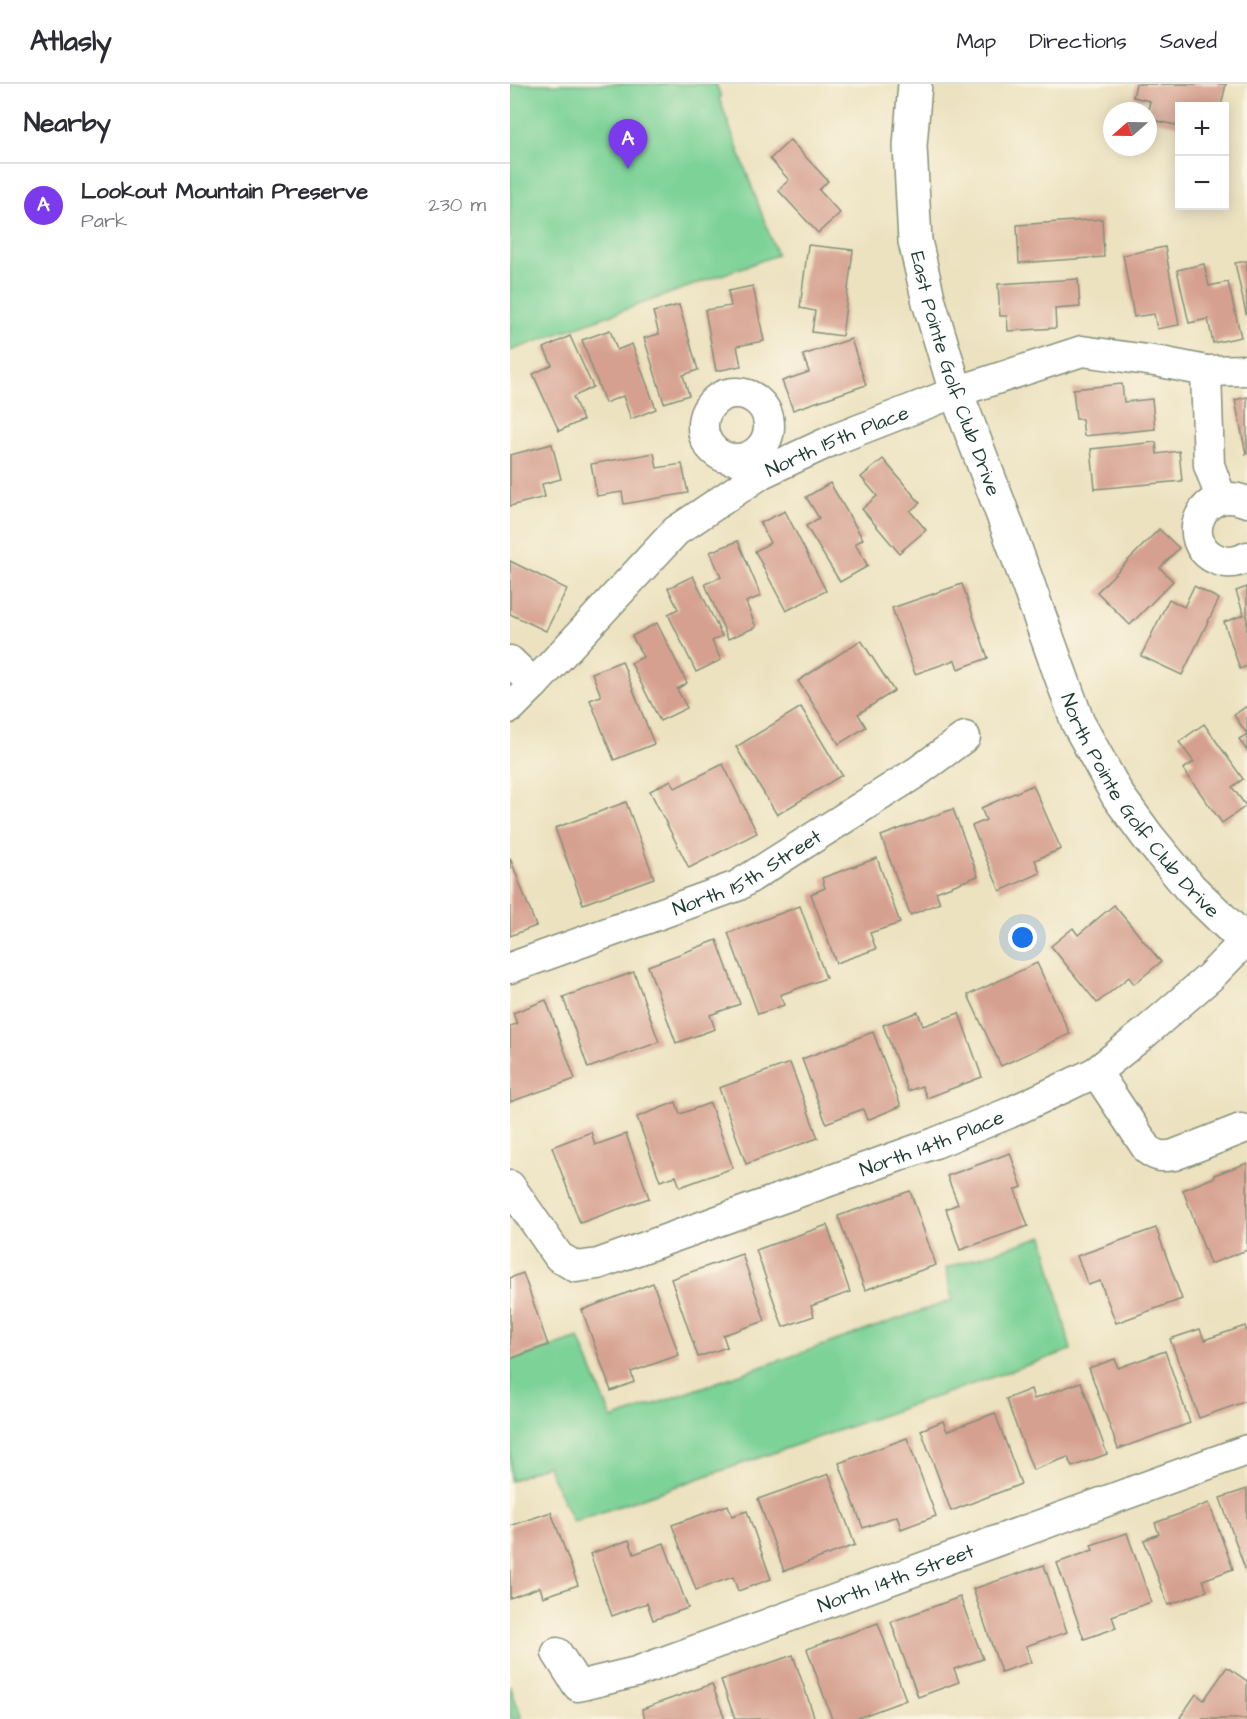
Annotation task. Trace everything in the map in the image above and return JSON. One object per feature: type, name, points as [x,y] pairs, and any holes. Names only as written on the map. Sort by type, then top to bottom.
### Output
[{"type":"street","name":"East Pointe Golf Club Drive","points":[[915,84],[910,146],[915,241],[929,302],[956,392],[1052,653]]},
{"type":"street","name":"North 15th Place","points":[[510,708],[676,531],[757,464],[833,440],[956,392],[1082,351],[1206,371],[1247,370]]},
{"type":"street","points":[[1206,371],[1209,465],[1234,500]]},
{"type":"street","points":[[1234,500],[1212,502],[1204,509],[1198,521],[1198,540],[1202,549],[1223,562],[1236,562],[1247,557]]},
{"type":"street","name":"North Pointe Golf Club Drive","points":[[1052,653],[1078,723],[1118,796],[1190,888],[1246,942]]},
{"type":"street","points":[[510,661],[534,684]]},
{"type":"street","name":"North 15th Street","points":[[510,968],[737,886],[917,772],[965,737]]},
{"type":"street","name":"North 14th Place","points":[[510,1186],[559,1257],[576,1267],[618,1258],[935,1143],[1009,1113],[1096,1072],[1210,977],[1246,942]]},
{"type":"street","points":[[1096,1072],[1148,1150],[1156,1156],[1174,1155],[1241,1128]]},
{"type":"street","name":"North 14th Street","points":[[557,1653],[578,1686],[636,1672],[1247,1450]]},
{"type":"green space","points":[[510,84],[716,84],[721,97],[719,98],[777,255],[510,351]]},
{"type":"green space","points":[[1043,1236],[1071,1350],[573,1522],[547,1465],[510,1481],[510,1361],[579,1338],[612,1419],[952,1300],[946,1268]]},
{"type":"green space","points":[[510,1685],[522,1719],[510,1719]]},
{"type":"building","points":[[1136,84],[1226,84],[1222,102],[1175,102],[1175,125],[1157,121],[1157,102],[1133,97]]},
{"type":"building","points":[[790,140],[828,181],[819,190],[840,213],[818,233],[778,190],[789,180],[770,159]]},
{"type":"building","points":[[1102,219],[1104,257],[1019,263],[1017,225]]},
{"type":"building","points":[[808,245],[853,250],[842,336],[812,332],[815,311],[800,308]]},
{"type":"building","points":[[1165,247],[1179,325],[1157,329],[1154,314],[1134,317],[1123,255]]},
{"type":"building","points":[[1247,261],[1247,314],[1246,314],[1235,263]]},
{"type":"building","points":[[1204,264],[1209,286],[1228,282],[1241,337],[1213,343],[1208,319],[1189,323],[1177,270]]},
{"type":"building","points":[[1078,279],[1080,307],[1055,309],[1056,328],[1008,331],[1007,316],[1000,316],[998,284]]},
{"type":"building","points":[[753,286],[764,341],[737,346],[741,366],[716,371],[705,310],[731,306],[728,291]]},
{"type":"building","points":[[679,305],[698,370],[683,375],[689,395],[664,403],[644,338],[659,334],[653,312]]},
{"type":"building","points":[[610,330],[617,350],[632,344],[656,409],[631,419],[623,396],[605,403],[582,340]]},
{"type":"building","points":[[570,336],[593,387],[573,397],[583,420],[559,431],[533,374],[552,365],[544,348]]},
{"type":"building","points":[[851,339],[866,385],[793,410],[782,381],[809,372],[803,355]]},
{"type":"building","points":[[1122,384],[1124,402],[1152,399],[1155,429],[1084,436],[1082,419],[1076,419],[1073,389]]},
{"type":"building","points":[[1247,397],[1247,453],[1246,454],[1235,400]]},
{"type":"building","points":[[1156,442],[1157,454],[1179,451],[1182,481],[1095,489],[1091,449]]},
{"type":"building","points":[[552,444],[561,479],[542,484],[545,497],[510,506],[510,455]]},
{"type":"building","points":[[654,453],[657,468],[682,464],[688,493],[624,504],[622,492],[597,496],[591,464]]},
{"type":"building","points":[[883,459],[920,503],[910,511],[926,530],[899,553],[862,509],[877,496],[861,477]]},
{"type":"building","points":[[830,483],[863,539],[855,544],[868,566],[840,582],[806,526],[819,518],[806,497]]},
{"type":"building","points":[[785,511],[826,591],[786,611],[755,551],[770,543],[760,523]]},
{"type":"building","points":[[1159,529],[1179,548],[1160,568],[1173,581],[1130,625],[1097,592]]},
{"type":"building","points":[[738,541],[761,596],[746,602],[756,627],[728,639],[705,584],[721,577],[710,552]]},
{"type":"building","points":[[510,561],[567,589],[546,631],[510,614]]},
{"type":"building","points":[[693,576],[722,636],[712,641],[721,660],[696,672],[668,614],[678,609],[668,588]]},
{"type":"building","points":[[962,584],[988,658],[958,669],[955,660],[915,674],[892,608]]},
{"type":"building","points":[[1194,586],[1219,599],[1182,675],[1141,656],[1169,599],[1184,607]]},
{"type":"building","points":[[1247,587],[1247,666],[1240,669],[1224,622],[1244,615],[1236,591]]},
{"type":"building","points":[[657,623],[687,683],[677,689],[687,708],[660,721],[631,663],[643,657],[632,636]]},
{"type":"building","points":[[861,640],[894,691],[858,714],[866,727],[839,744],[798,681]]},
{"type":"building","points":[[622,661],[654,744],[614,760],[590,700],[601,696],[592,673]]},
{"type":"building","points":[[1247,706],[1247,734],[1234,715]]},
{"type":"building","points":[[801,707],[842,775],[777,815],[736,747]]},
{"type":"building","points":[[1204,724],[1243,779],[1232,787],[1246,806],[1222,823],[1183,769],[1194,762],[1179,742]]},
{"type":"building","points":[[1247,734],[1247,751],[1239,739]]},
{"type":"building","points":[[723,764],[757,833],[689,868],[650,791],[671,780],[675,788]]},
{"type":"building","points":[[1033,785],[1061,849],[1035,860],[1040,873],[1000,891],[972,826],[986,820],[981,808]]},
{"type":"building","points":[[626,802],[654,878],[583,904],[555,828]]},
{"type":"building","points":[[953,809],[978,876],[936,892],[940,903],[910,915],[881,836]]},
{"type":"building","points":[[510,858],[536,926],[510,936]]},
{"type":"building","points":[[877,858],[900,923],[870,933],[876,949],[836,963],[811,894],[825,888],[822,878]]},
{"type":"building","points":[[1114,905],[1161,962],[1134,984],[1129,977],[1097,1003],[1051,946],[1073,928],[1078,935]]},
{"type":"building","points":[[800,906],[826,978],[780,995],[784,1005],[758,1014],[728,933]]},
{"type":"building","points":[[717,940],[740,1004],[710,1015],[715,1029],[676,1043],[648,966]]},
{"type":"building","points":[[1037,963],[1070,1034],[1001,1066],[968,995]]},
{"type":"building","points":[[634,972],[659,1042],[588,1068],[563,997]]},
{"type":"building","points":[[546,1000],[575,1079],[510,1102],[510,1026],[517,1024],[513,1013]]},
{"type":"building","points":[[918,1012],[923,1026],[959,1013],[982,1077],[927,1098],[922,1086],[908,1091],[883,1025]]},
{"type":"building","points":[[873,1032],[901,1106],[867,1120],[863,1109],[826,1123],[802,1059]]},
{"type":"building","points":[[790,1063],[818,1138],[746,1164],[719,1088]]},
{"type":"building","points":[[676,1102],[680,1114],[710,1103],[733,1168],[680,1187],[676,1176],[660,1181],[637,1117]]},
{"type":"building","points":[[591,1132],[595,1145],[626,1134],[649,1198],[580,1223],[552,1147]]},
{"type":"building","points":[[1010,1153],[1022,1187],[1015,1190],[1028,1226],[960,1250],[946,1209],[958,1204],[947,1176]]},
{"type":"building","points":[[1247,1163],[1247,1250],[1210,1264],[1183,1190]]},
{"type":"building","points":[[910,1191],[936,1265],[865,1290],[838,1216]]},
{"type":"building","points":[[827,1225],[850,1292],[811,1306],[814,1316],[783,1327],[756,1250]]},
{"type":"building","points":[[1156,1228],[1182,1299],[1116,1323],[1100,1281],[1088,1285],[1077,1256]]},
{"type":"building","points":[[742,1254],[765,1321],[723,1335],[727,1347],[698,1357],[671,1279]]},
{"type":"building","points":[[523,1273],[548,1345],[510,1359],[510,1278]]},
{"type":"building","points":[[653,1283],[679,1355],[631,1372],[634,1382],[611,1391],[582,1310]]},
{"type":"building","points":[[1245,1326],[1247,1332],[1247,1401],[1199,1418],[1170,1339],[1200,1329],[1204,1340]]},
{"type":"building","points":[[1165,1351],[1190,1423],[1118,1449],[1089,1368],[1115,1359],[1118,1368]]},
{"type":"building","points":[[1081,1382],[1107,1454],[1072,1467],[1068,1457],[1033,1470],[1006,1399],[1031,1389],[1034,1399]]},
{"type":"building","points":[[995,1413],[1021,1484],[951,1511],[921,1430],[943,1421],[947,1431]]},
{"type":"building","points":[[907,1438],[936,1516],[901,1529],[897,1516],[863,1528],[839,1463]]},
{"type":"building","points":[[829,1474],[855,1545],[784,1571],[758,1499]]},
{"type":"building","points":[[1247,1489],[1247,1574],[1220,1498]]},
{"type":"building","points":[[1209,1503],[1233,1569],[1203,1580],[1207,1591],[1168,1605],[1144,1540],[1159,1534],[1155,1523]]},
{"type":"building","points":[[728,1505],[732,1516],[747,1511],[771,1579],[738,1591],[733,1577],[696,1590],[672,1525]]},
{"type":"building","points":[[551,1512],[578,1585],[543,1597],[540,1587],[510,1598],[510,1526]]},
{"type":"building","points":[[1127,1533],[1151,1602],[1112,1616],[1116,1628],[1084,1639],[1057,1563],[1093,1550],[1091,1545]]},
{"type":"building","points":[[629,1540],[634,1554],[664,1543],[688,1608],[653,1620],[647,1603],[612,1616],[590,1554]]},
{"type":"building","points":[[1044,1565],[1067,1632],[1026,1646],[1031,1662],[1001,1672],[973,1589]]},
{"type":"building","points":[[960,1597],[983,1659],[954,1669],[959,1682],[918,1697],[891,1622]]},
{"type":"building","points":[[878,1623],[906,1700],[855,1719],[832,1719],[807,1649]]},
{"type":"building","points":[[793,1655],[815,1719],[735,1719],[721,1680]]},
{"type":"building","points":[[1227,1667],[1247,1681],[1247,1719],[1179,1719],[1196,1694],[1204,1700]]},
{"type":"building","points":[[712,1684],[725,1719],[645,1719],[642,1709]]},
{"type":"place","name":"Lookout Mountain Preserve","points":[[628,169]]}]
